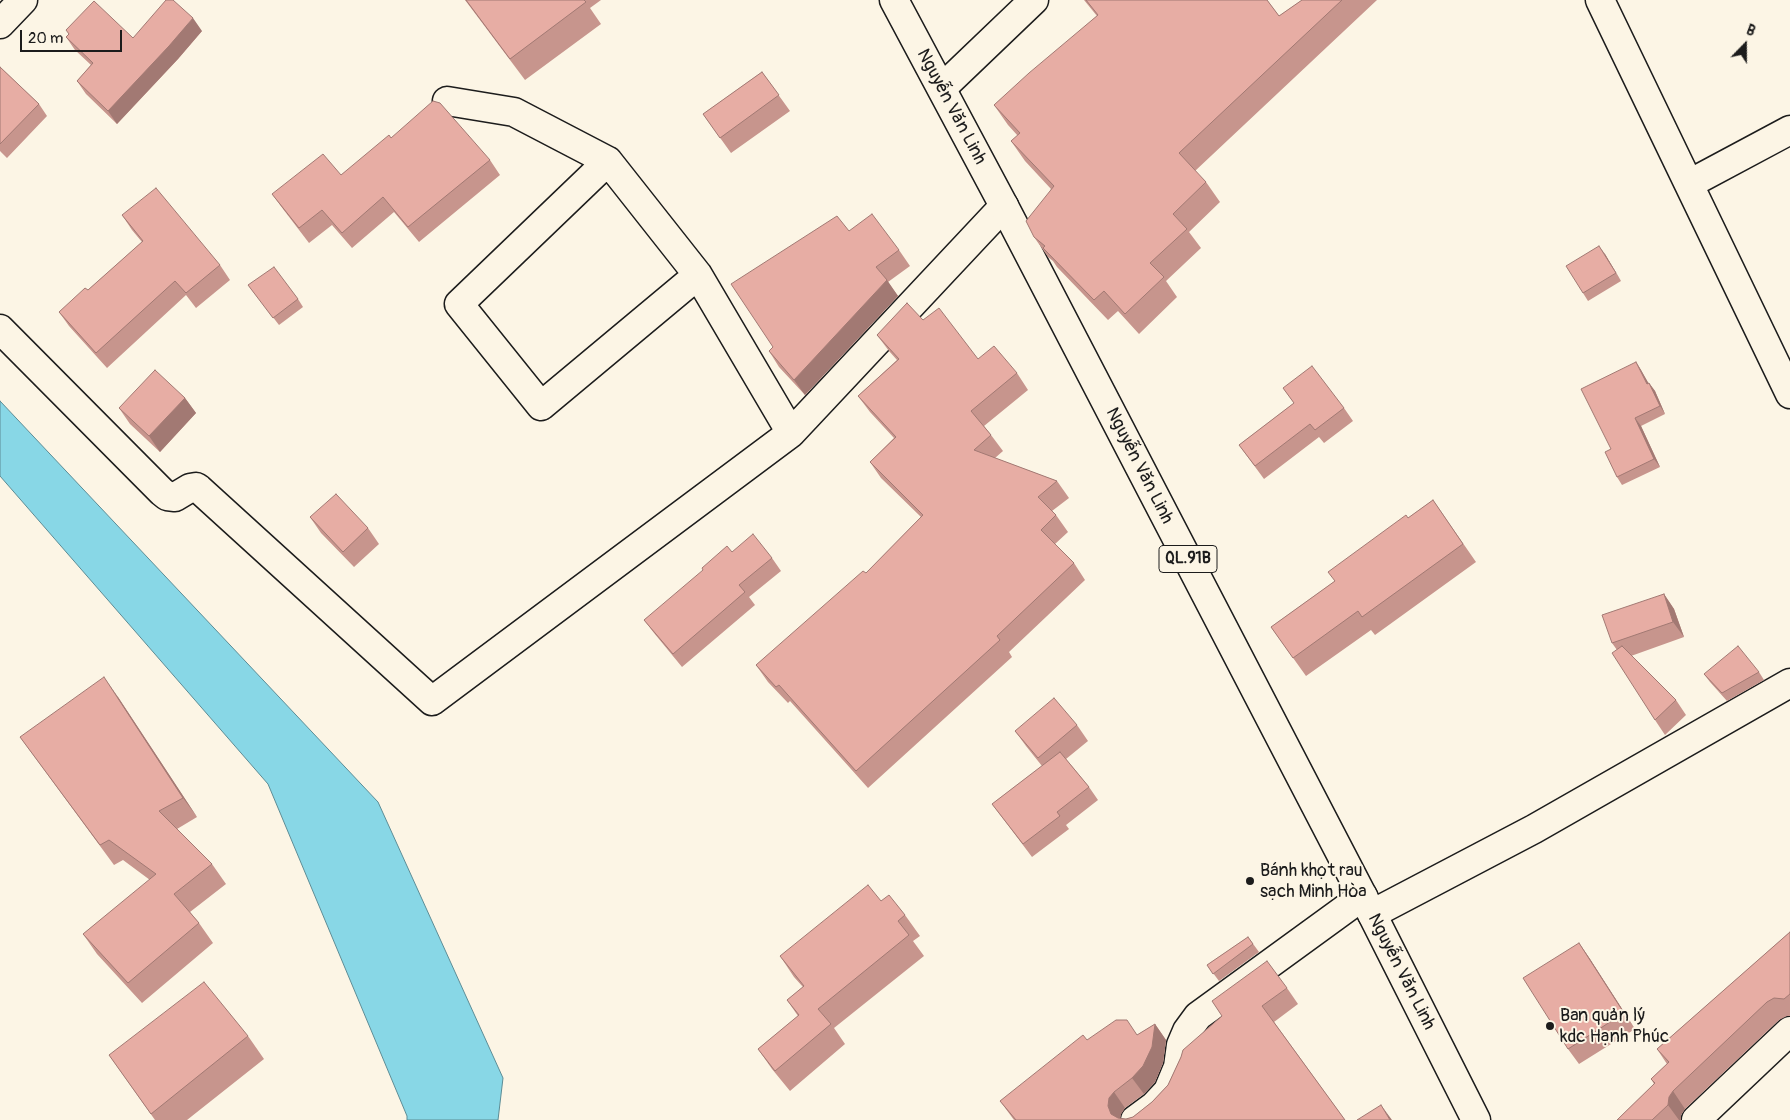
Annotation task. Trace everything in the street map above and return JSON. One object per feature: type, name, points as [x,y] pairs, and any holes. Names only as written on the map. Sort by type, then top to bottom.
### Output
[{"type":"main road","points":[[0,24],[23,0]]},
{"type":"main road","name":"Nguyễn Văn Linh","points":[[894,0],[1004,206],[1367,905],[1476,1120]]},
{"type":"main road","points":[[942,88],[1034,0]]},
{"type":"main road","points":[[1600,0],[1790,394]]},
{"type":"main road","points":[[447,101],[514,112],[608,161],[698,276],[791,433]]},
{"type":"main road","points":[[1688,184],[1790,130]]},
{"type":"main road","points":[[608,161],[459,304],[541,406],[698,276]]},
{"type":"main road","points":[[0,329],[162,492],[167,496],[175,497],[190,488],[196,487],[199,489],[432,701],[791,433],[1004,206]]},
{"type":"main road","points":[[1136,1120],[1154,1106],[1168,1091],[1178,1068],[1181,1045],[1187,1031],[1198,1016],[1367,905],[1534,829],[1790,683]]},
{"type":"main road","points":[[1696,1120],[1790,1031]]},
{"type":"water","points":[[0,401],[378,802],[503,1078],[498,1120],[407,1120],[407,1116],[268,784],[0,476]]},
{"type":"building","points":[[166,0],[173,0],[193,18],[108,111],[77,81],[93,63],[66,37],[69,34],[66,30],[94,1],[133,38]]},
{"type":"building","points":[[466,0],[584,0],[586,2],[510,59]]},
{"type":"building","points":[[1086,0],[1267,0],[1279,16],[1302,0],[1342,0],[1179,153],[1206,182],[1173,214],[1187,229],[1150,263],[1164,277],[1125,314],[1104,291],[1094,300],[1043,248],[1045,246],[1034,237],[1026,221],[1054,186],[1011,141],[1020,133],[994,105],[1098,15]]},
{"type":"building","points":[[0,67],[39,104],[0,144]]},
{"type":"building","points":[[762,72],[779,95],[720,138],[703,114]]},
{"type":"building","points":[[433,101],[440,103],[490,160],[408,227],[383,197],[342,233],[322,210],[299,228],[272,194],[323,154],[341,175],[389,135],[391,138]]},
{"type":"building","points":[[156,188],[220,265],[186,293],[175,281],[96,353],[59,312],[85,288],[88,290],[143,241],[122,215]]},
{"type":"building","points":[[872,214],[899,250],[876,267],[887,280],[794,380],[769,351],[773,347],[731,284],[837,216],[849,231]]},
{"type":"building","points":[[1599,246],[1616,273],[1583,293],[1566,266]]},
{"type":"building","points":[[274,267],[298,299],[273,318],[248,285]]},
{"type":"building","points":[[907,303],[923,320],[939,308],[978,359],[994,346],[1017,373],[971,411],[991,435],[974,450],[1057,481],[1038,497],[1056,515],[1041,530],[1074,563],[997,636],[1000,640],[856,771],[779,685],[776,687],[756,665],[863,571],[866,573],[923,515],[870,462],[896,437],[858,396],[899,359],[877,335]]},
{"type":"building","points":[[1636,362],[1660,406],[1635,418],[1654,459],[1617,477],[1605,452],[1611,449],[1581,389]]},
{"type":"building","points":[[1312,366],[1344,408],[1315,430],[1310,424],[1255,466],[1239,445],[1294,403],[1283,388]]},
{"type":"building","points":[[155,370],[185,398],[149,436],[119,408]]},
{"type":"building","points":[[336,494],[368,528],[343,552],[310,517]]},
{"type":"building","points":[[1433,500],[1463,544],[1362,617],[1358,611],[1293,658],[1271,627],[1335,581],[1328,572],[1406,515],[1408,518]]},
{"type":"building","points":[[753,534],[772,558],[739,585],[745,592],[673,654],[644,620],[703,570],[702,568],[727,546],[732,552]]},
{"type":"building","points":[[1664,594],[1673,622],[1612,643],[1602,615]]},
{"type":"building","points":[[1622,646],[1676,700],[1655,720],[1612,653]]},
{"type":"building","points":[[1738,646],[1759,672],[1722,693],[1704,674]]},
{"type":"building","points":[[104,677],[183,798],[159,811],[212,864],[174,894],[199,923],[128,983],[83,934],[156,874],[109,840],[100,845],[20,737]]},
{"type":"building","points":[[1054,698],[1077,725],[1038,758],[1015,731]]},
{"type":"building","points":[[1060,752],[1089,787],[1057,812],[1060,816],[1023,844],[992,804]]},
{"type":"building","points":[[868,885],[881,901],[889,895],[905,915],[898,921],[909,935],[818,1009],[831,1024],[775,1071],[758,1049],[799,1015],[787,1000],[804,986],[780,956]]},
{"type":"building","points":[[1790,932],[1790,994],[1784,999],[1774,998],[1767,1002],[1673,1091],[1669,1097],[1668,1105],[1652,1120],[1617,1120],[1655,1083],[1651,1079],[1669,1062],[1657,1049]]},
{"type":"building","points":[[1248,937],[1253,944],[1213,974],[1207,965]]},
{"type":"building","points":[[1579,943],[1624,1013],[1568,1049],[1523,978]]},
{"type":"building","points":[[1267,961],[1287,988],[1262,1006],[1345,1120],[1016,1120],[1000,1101],[1083,1035],[1087,1040],[1116,1020],[1127,1020],[1137,1035],[1155,1024],[1152,1047],[1143,1066],[1109,1098],[1108,1106],[1111,1114],[1118,1118],[1126,1119],[1133,1117],[1152,1102],[1168,1085],[1183,1050],[1222,1016],[1212,1001]]},
{"type":"building","points":[[204,982],[248,1036],[151,1114],[109,1055]]},
{"type":"building","points":[[1381,1105],[1390,1120],[1357,1120]]},
{"type":"place","name":"Bánh khọt rau sạch Minh Hòa","points":[[1250,881]]},
{"type":"place","name":"Ban quản lý kdc Hạnh Phúc","points":[[1550,1026]]}]
